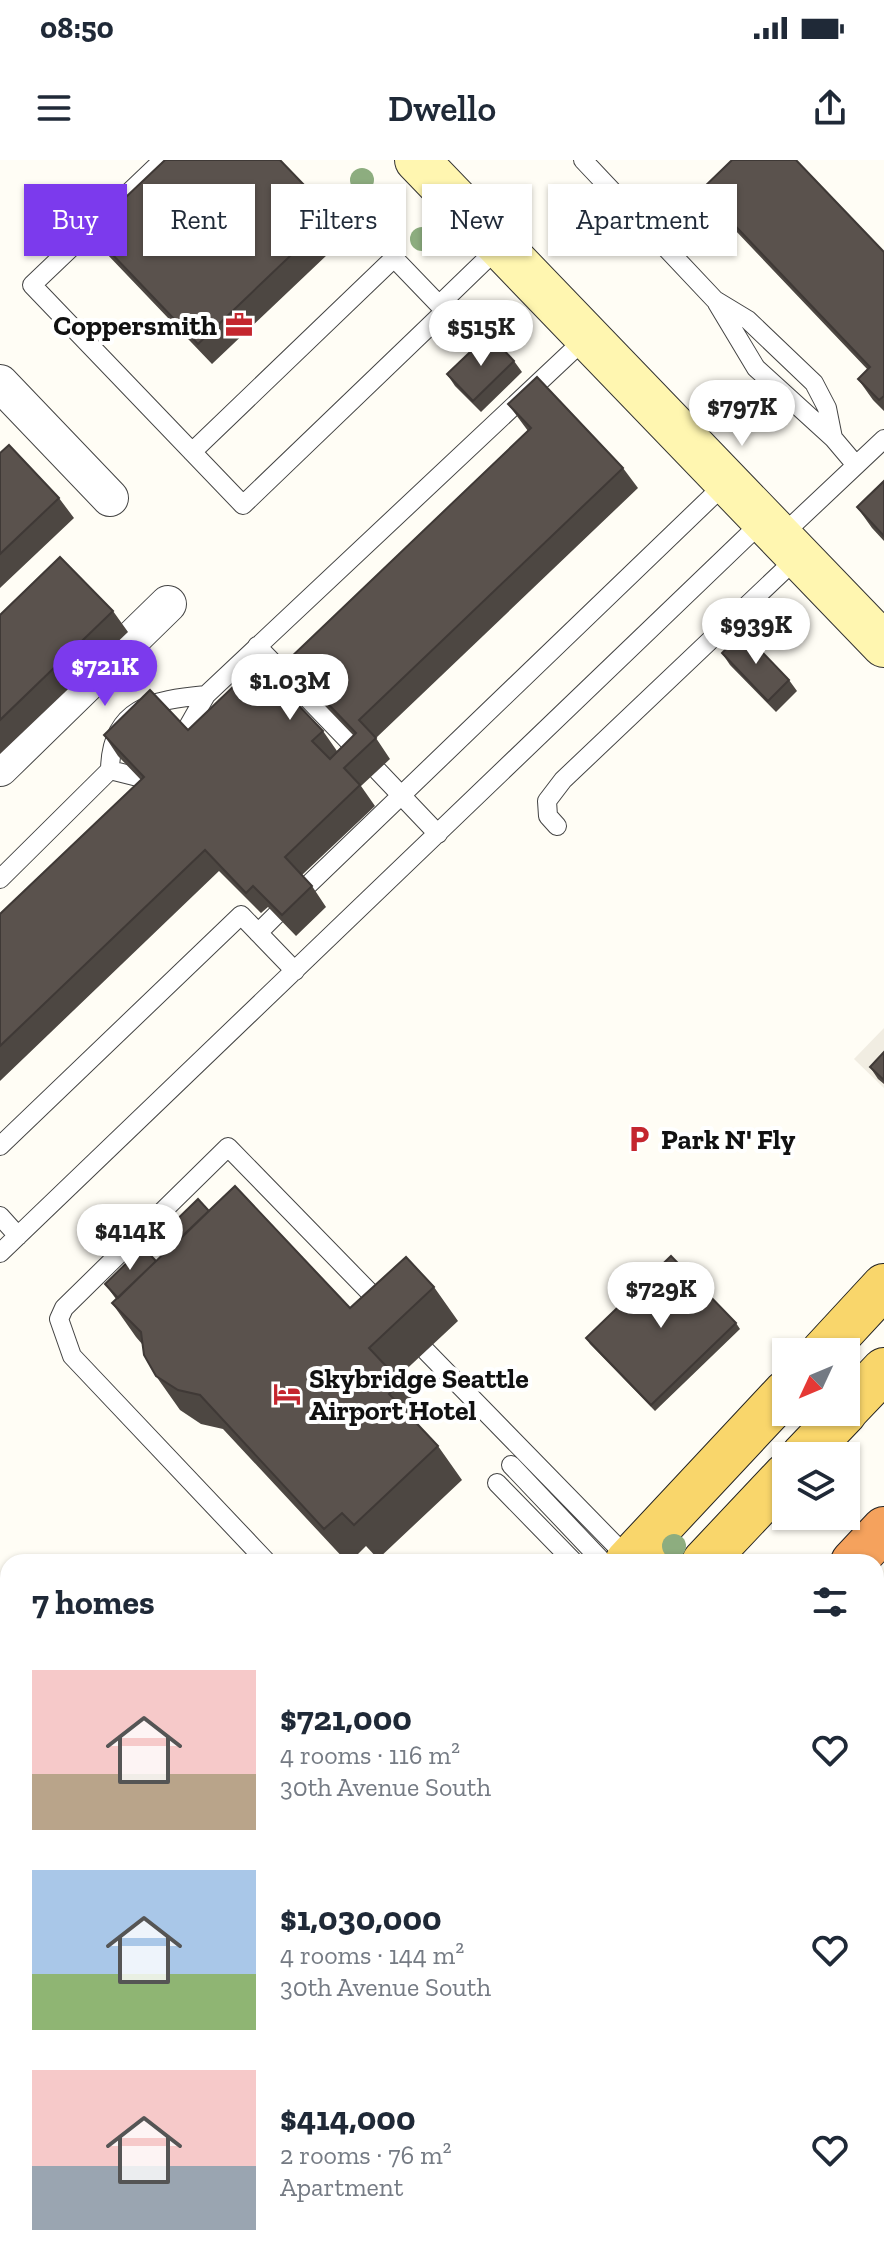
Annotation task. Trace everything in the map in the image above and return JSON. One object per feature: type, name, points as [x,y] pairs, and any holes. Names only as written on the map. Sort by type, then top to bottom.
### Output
[{"type":"highway","points":[[861,1554],[884,1529]]},
{"type":"main road","points":[[836,1338],[884,1286]]},
{"type":"main road","points":[[860,1395],[884,1370]]},
{"type":"main road","points":[[627,1554],[772,1406]]},
{"type":"main road","points":[[816,1442],[831,1426]]},
{"type":"main road","points":[[712,1554],[772,1490]]},
{"type":"street","points":[[429,165],[446,184]]},
{"type":"street","points":[[510,256],[884,645]]},
{"type":"street","points":[[4,393],[110,498]]},
{"type":"street","points":[[0,768],[168,604]]},
{"type":"lane","points":[[163,160],[32,285],[192,452],[243,505],[445,311],[394,258],[192,452]]},
{"type":"lane","points":[[583,160],[715,300],[756,368],[833,438],[855,464]]},
{"type":"lane","points":[[439,305],[490,256]]},
{"type":"lane","points":[[715,300],[748,320],[814,383],[827,408],[833,438]]},
{"type":"lane","points":[[185,732],[206,695],[587,337]]},
{"type":"lane","points":[[557,826],[548,816],[547,801],[563,780],[781,538],[884,439]]},
{"type":"lane","points":[[307,886],[727,482]]},
{"type":"lane","points":[[0,1253],[438,834],[781,538]]},
{"type":"lane","points":[[257,646],[438,834]]},
{"type":"lane","points":[[0,879],[110,770],[111,743],[131,716],[158,700],[206,695]]},
{"type":"lane","points":[[110,770],[138,777]]},
{"type":"lane","points":[[0,1146],[241,915],[295,971]]},
{"type":"lane","points":[[258,933],[276,915]]},
{"type":"lane","points":[[259,1554],[72,1356],[59,1319],[64,1308],[228,1147],[397,1321]]},
{"type":"lane","points":[[0,1216],[18,1236]]},
{"type":"lane","points":[[426,1351],[525,1449],[614,1554]]},
{"type":"lane","points":[[511,1465],[612,1554]]},
{"type":"lane","points":[[497,1483],[566,1554]]},
{"type":"shaded area","points":[[884,1028],[884,1088],[854,1059]]},
{"type":"building","points":[[165,160],[280,160],[303,184],[271,184],[271,256],[290,256],[198,344],[114,256],[127,256],[127,196]]},
{"type":"building","points":[[732,160],[796,160],[884,252],[884,396],[879,400],[858,379],[870,367],[737,228],[737,184],[707,184]]},
{"type":"building","points":[[489,334],[514,361],[473,401],[447,374]]},
{"type":"building","points":[[537,377],[623,468],[359,720],[376,738],[344,768],[360,785],[285,857],[312,886],[282,915],[253,886],[246,893],[205,850],[0,1046],[0,914],[144,777],[104,735],[150,690],[188,730],[258,663],[323,731],[312,741],[330,759],[356,733],[287,661],[531,428],[508,404]]},
{"type":"building","points":[[9,445],[59,498],[0,554],[0,453]]},
{"type":"building","points":[[884,481],[884,536],[857,507]]},
{"type":"building","points":[[60,557],[113,611],[0,720],[0,615]]},
{"type":"building","points":[[743,632],[789,680],[768,701],[722,653]]},
{"type":"building","points":[[884,1052],[884,1080],[870,1067]]},
{"type":"building","name":"Skybridge Seattle Airport Hotel","points":[[235,1186],[350,1308],[406,1257],[434,1287],[369,1348],[401,1382],[389,1394],[438,1446],[354,1525],[342,1513],[324,1529],[200,1395],[178,1390],[156,1376],[144,1355],[141,1332],[112,1303]]},
{"type":"building","points":[[198,1199],[209,1211],[175,1244],[164,1232]]},
{"type":"building","points":[[143,1247],[156,1261],[118,1298],[105,1284]]},
{"type":"building","points":[[671,1256],[736,1323],[651,1405],[586,1338]]},
{"type":"place","name":"Coppersmith","points":[[239,325]]},
{"type":"place","name":"Park N' Fly","points":[[639,1139]]},
{"type":"place","name":"Skybridge Seattle Airport Hotel","points":[[287,1394]]}]
